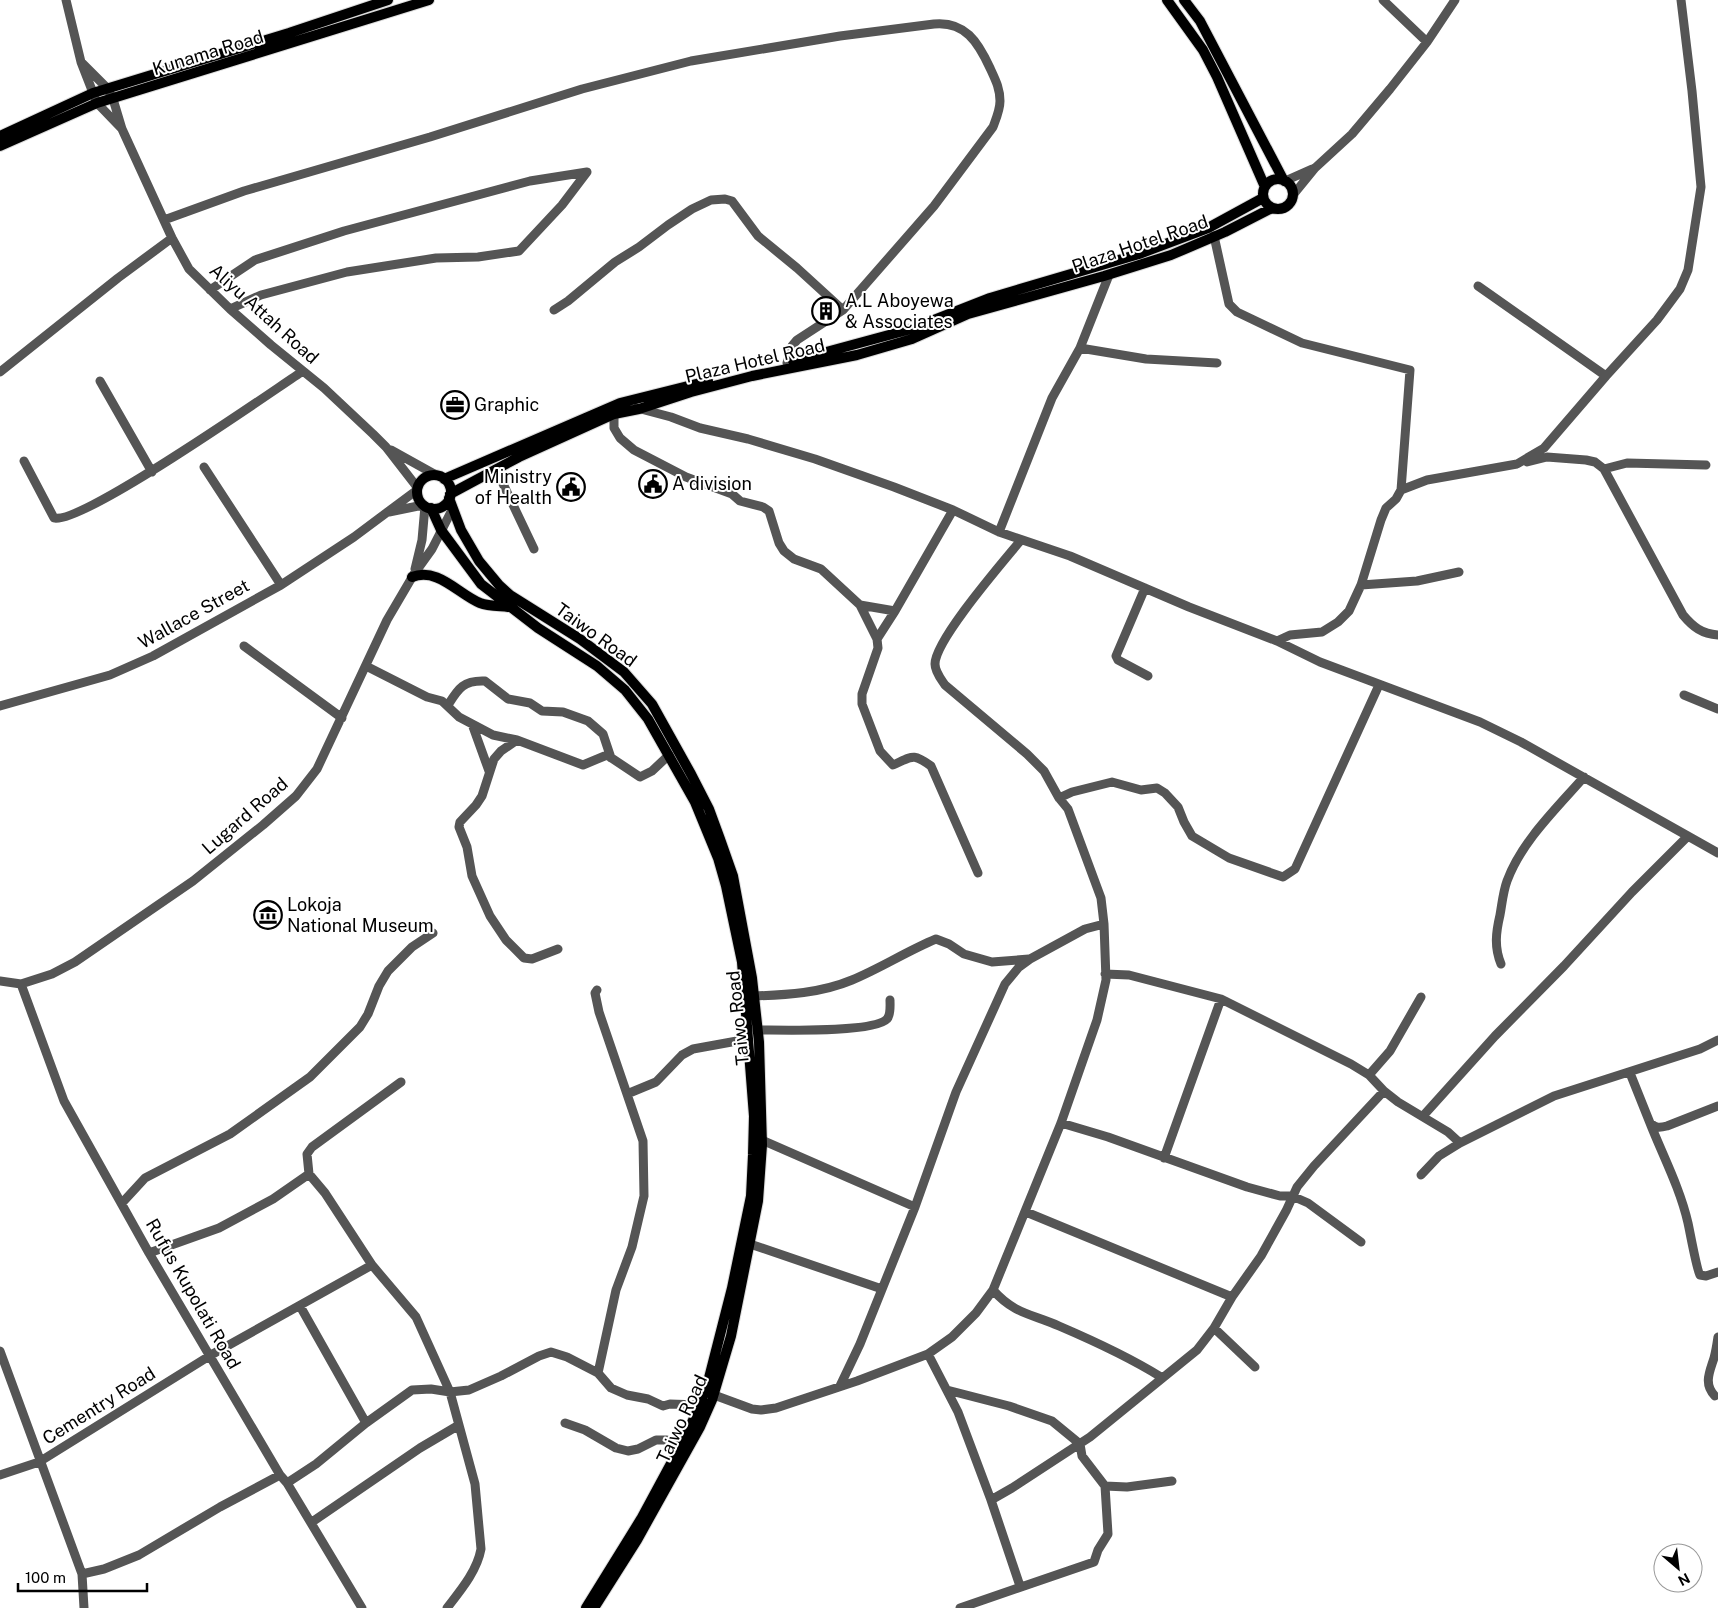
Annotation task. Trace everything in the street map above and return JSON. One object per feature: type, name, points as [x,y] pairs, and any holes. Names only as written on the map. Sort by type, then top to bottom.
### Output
[{"type":"main road","name":"Kunama Road","points":[[0,136],[107,88],[289,33],[388,0]]},
{"type":"main road","name":"Kunama Road","points":[[0,146],[97,103],[429,0]]},
{"type":"main road","points":[[1167,0],[1203,50],[1217,77],[1264,192],[1266,204],[1272,208],[1286,207],[1291,202],[1292,188],[1285,181],[1200,21],[1184,0]]},
{"type":"main road","points":[[1264,192],[1273,180],[1285,181]]},
{"type":"main road","name":"Plaza Hotel Road","points":[[440,477],[620,403],[657,392],[787,363],[911,329],[990,298],[1139,254],[1208,228],[1264,192]]},
{"type":"main road","name":"Plaza Hotel Road","points":[[450,496],[496,469],[614,414],[639,409],[691,392],[752,376],[857,354],[912,339],[968,314],[1109,275],[1171,255],[1272,208]]},
{"type":"main road","points":[[427,476],[440,477],[449,486],[450,496],[447,502],[440,507],[427,506],[418,498],[417,488],[427,476]]},
{"type":"main road","name":"Taiwo Road","points":[[450,496],[452,510],[478,561],[499,584],[510,595],[580,639],[624,672],[652,704],[709,809],[733,876],[750,968],[758,1030],[762,1140],[758,1201],[731,1336],[714,1395],[700,1427],[670,1483],[610,1585],[594,1608]]},
{"type":"main road","name":"Taiwo Road","points":[[427,506],[441,530],[481,584],[508,607],[597,666],[625,690],[648,719],[695,802],[718,858],[742,962],[754,1116],[751,1196],[732,1288],[709,1378],[682,1443],[641,1518],[586,1608]]},
{"type":"main road","points":[[413,575],[424,574],[437,577],[482,604],[508,607]]},
{"type":"street","name":"Aliyu Attah Road","points":[[66,0],[81,62],[97,103],[122,129]]},
{"type":"street","points":[[1383,0],[1427,42]]},
{"type":"street","points":[[1293,195],[1315,168],[1352,134],[1427,42],[1455,0]]},
{"type":"street","points":[[1517,464],[1544,448],[1657,320],[1680,289],[1688,270],[1701,187],[1681,0]]},
{"type":"street","points":[[164,220],[244,191],[430,137],[582,89],[690,61],[840,36],[934,24],[946,23],[958,27],[970,35],[982,51],[999,88],[1000,102],[993,127],[934,206],[844,310],[797,340],[792,346],[787,363]]},
{"type":"street","name":"Aliyu Attah Road","points":[[81,62],[107,88],[113,99],[122,129],[172,238],[190,269],[230,309],[324,388],[386,447]]},
{"type":"street","points":[[1285,181],[1315,168]]},
{"type":"street","points":[[210,290],[256,260],[344,231],[530,181],[587,172],[562,205],[519,251],[478,257],[436,258],[347,272],[261,295],[230,309]]},
{"type":"street","points":[[554,310],[568,302],[616,262],[639,248],[668,224],[711,200],[725,199],[732,202],[758,236],[844,310]]},
{"type":"street","points":[[1214,236],[1229,304],[1237,312],[1302,343],[1410,370],[1401,490],[1386,508],[1380,520],[1361,585],[1349,611],[1338,622],[1322,632],[1290,635],[1277,641]]},
{"type":"street","points":[[0,372],[118,278],[172,238]]},
{"type":"street","points":[[999,532],[1052,398],[1080,348],[1109,275]]},
{"type":"street","points":[[1478,286],[1606,376]]},
{"type":"street","points":[[1080,348],[1146,359],[1217,363]]},
{"type":"street","points":[[24,461],[54,518],[58,519],[75,514],[152,472],[303,372]]},
{"type":"street","points":[[100,381],[152,472]]},
{"type":"street","points":[[620,403],[671,417],[700,428],[748,438],[815,459],[953,510],[999,532],[1070,556],[1188,607],[1277,641],[1320,662],[1480,722],[1522,742],[1718,853]]},
{"type":"street","points":[[614,414],[614,428],[620,438],[634,450],[686,477],[732,494],[740,501],[763,506],[769,511],[779,543],[784,551],[794,559],[820,568],[860,605],[877,638],[878,648],[862,694],[862,704],[880,751],[893,765],[916,756],[931,766],[978,873]]},
{"type":"street","points":[[386,447],[440,477]]},
{"type":"street","points":[[386,447],[417,488]]},
{"type":"street","points":[[1544,448],[1547,457]]},
{"type":"street","points":[[1401,490],[1427,480],[1547,457],[1595,462],[1604,469],[1683,615],[1692,626],[1709,635],[1718,635]]},
{"type":"street","points":[[1604,469],[1628,463],[1706,465]]},
{"type":"street","points":[[204,467],[281,585]]},
{"type":"street","points":[[496,469],[534,549]]},
{"type":"street","name":"Wallace Street","points":[[0,706],[110,675],[153,656],[281,585],[354,537],[417,488]]},
{"type":"street","points":[[387,513],[427,506],[422,540],[413,575]]},
{"type":"street","points":[[413,575],[432,549],[452,510]]},
{"type":"street","points":[[877,638],[895,612],[953,510]]},
{"type":"street","points":[[714,1395],[752,1409],[776,1408],[928,1354],[952,1337],[976,1313],[993,1290],[1061,1123],[1103,998],[1105,974],[1104,924],[1101,898],[1068,809],[1059,798],[1044,771],[945,685],[940,678],[935,664],[938,652],[955,623],[1021,540]]},
{"type":"street","points":[[1361,585],[1417,581],[1459,572]]},
{"type":"street","name":"Lugard Road","points":[[0,980],[21,984],[52,974],[75,962],[193,881],[296,796],[325,754],[387,620],[413,575]]},
{"type":"street","points":[[1145,588],[1116,656],[1118,660],[1148,676]]},
{"type":"street","points":[[860,605],[895,612]]},
{"type":"street","points":[[244,646],[342,718]]},
{"type":"street","points":[[366,666],[427,697],[442,701],[459,717],[493,735],[517,740],[583,765],[607,755],[640,777],[652,771],[669,755]]},
{"type":"street","points":[[448,705],[458,690],[468,683],[484,682],[508,699],[530,703],[542,711],[562,712],[588,721],[603,734],[611,758]]},
{"type":"street","points":[[1059,798],[1072,792],[1112,782],[1141,790],[1157,788],[1166,793],[1178,807],[1192,836],[1229,858],[1283,877],[1295,869],[1379,685]]},
{"type":"street","points":[[1684,695],[1718,709]]},
{"type":"street","points":[[472,724],[489,771]]},
{"type":"street","points":[[517,740],[501,751],[494,759],[482,796],[460,822],[459,827],[467,847],[472,876],[490,916],[506,940],[524,958],[532,959],[558,949]]},
{"type":"street","points":[[1500,964],[1496,947],[1497,929],[1507,882],[1515,863],[1539,828],[1584,777]]},
{"type":"street","points":[[1423,1116],[1495,1036],[1688,836]]},
{"type":"street","points":[[840,1386],[860,1344],[915,1208],[956,1092],[1005,984],[1019,967],[1030,959],[1078,933],[1104,924]]},
{"type":"street","points":[[122,1203],[146,1178],[230,1134],[310,1077],[360,1027],[368,1014],[378,986],[388,971],[412,947],[433,933]]},
{"type":"street","points":[[753,996],[794,994],[826,989],[852,980],[936,939],[949,944],[964,954],[992,962],[1030,959]]},
{"type":"street","points":[[1105,974],[1129,975],[1221,999],[1369,1075],[1398,1102],[1448,1132],[1460,1143]]},
{"type":"street","name":"Rufus Kupolati Road","points":[[21,984],[64,1101],[149,1253],[211,1355],[280,1475],[287,1482],[312,1522],[362,1608]]},
{"type":"street","points":[[597,990],[598,1012],[643,1142],[645,1164],[644,1196],[632,1247],[616,1290],[598,1374]]},
{"type":"street","points":[[1369,1075],[1390,1051],[1421,997]]},
{"type":"street","points":[[1164,1158],[1221,999]]},
{"type":"street","points":[[758,1030],[849,1029],[876,1025],[888,1019],[890,1000]]},
{"type":"street","points":[[627,1094],[656,1082],[682,1055],[693,1049],[748,1039]]},
{"type":"street","points":[[1420,1175],[1439,1156],[1460,1143],[1554,1096],[1630,1073],[1700,1049],[1718,1040]]},
{"type":"street","points":[[1630,1073],[1684,1203],[1697,1271],[1700,1275],[1706,1276],[1718,1272]]},
{"type":"street","points":[[401,1082],[312,1147],[307,1154],[309,1174],[324,1193],[372,1265],[416,1316],[450,1392],[475,1484],[481,1548],[479,1559],[469,1578],[448,1608]]},
{"type":"street","points":[[991,1500],[1080,1444],[1197,1350],[1214,1328],[1232,1297],[1261,1256],[1297,1187],[1314,1166],[1384,1091]]},
{"type":"street","points":[[1650,1123],[1660,1128],[1718,1106]]},
{"type":"street","points":[[1061,1123],[1108,1137],[1267,1193],[1292,1196],[1308,1204],[1362,1242]]},
{"type":"street","points":[[762,1140],[915,1208]]},
{"type":"street","points":[[149,1253],[219,1228],[273,1199],[309,1174]]},
{"type":"street","points":[[1026,1212],[1232,1297]]},
{"type":"street","points":[[750,1244],[882,1289]]},
{"type":"street","name":"Cementry Road","points":[[0,1475],[39,1462],[211,1355],[372,1265]]},
{"type":"street","points":[[993,1290],[1004,1302],[1020,1312],[1057,1325],[1095,1342],[1141,1364],[1162,1377]]},
{"type":"street","points":[[300,1306],[366,1423]]},
{"type":"street","points":[[1214,1328],[1255,1367]]},
{"type":"street","points":[[1715,1396],[1710,1390],[1708,1383],[1709,1371],[1714,1359],[1718,1338]]},
{"type":"street","points":[[0,1351],[39,1462],[82,1574],[84,1608]]},
{"type":"street","points":[[287,1482],[316,1464],[366,1423],[412,1390],[431,1389],[450,1392],[469,1390],[539,1356],[552,1352],[567,1357],[598,1374],[610,1388],[627,1395],[648,1399],[663,1406],[670,1404],[699,1405]]},
{"type":"street","points":[[928,1354],[958,1412],[991,1500],[1020,1586]]},
{"type":"street","points":[[948,1390],[1009,1406],[1052,1421],[1080,1444],[1082,1456],[1105,1486],[1108,1534],[1098,1550],[1094,1562],[960,1608]]},
{"type":"street","points":[[565,1423],[585,1430],[616,1448],[628,1451],[638,1449],[656,1440],[682,1443]]},
{"type":"street","points":[[312,1522],[420,1448],[459,1425]]},
{"type":"street","points":[[82,1574],[104,1569],[139,1555],[220,1506],[280,1475]]},
{"type":"street","points":[[1105,1486],[1127,1487],[1172,1481]]},
{"type":"place","name":"A.L Aboyewa & Associates","points":[[826,311]]},
{"type":"place","name":"Graphic","points":[[455,405]]},
{"type":"place","name":"A division","points":[[653,484]]},
{"type":"place","name":"Ministry of Health","points":[[571,487]]},
{"type":"place","name":"Lokoja National Museum","points":[[268,915]]}]
